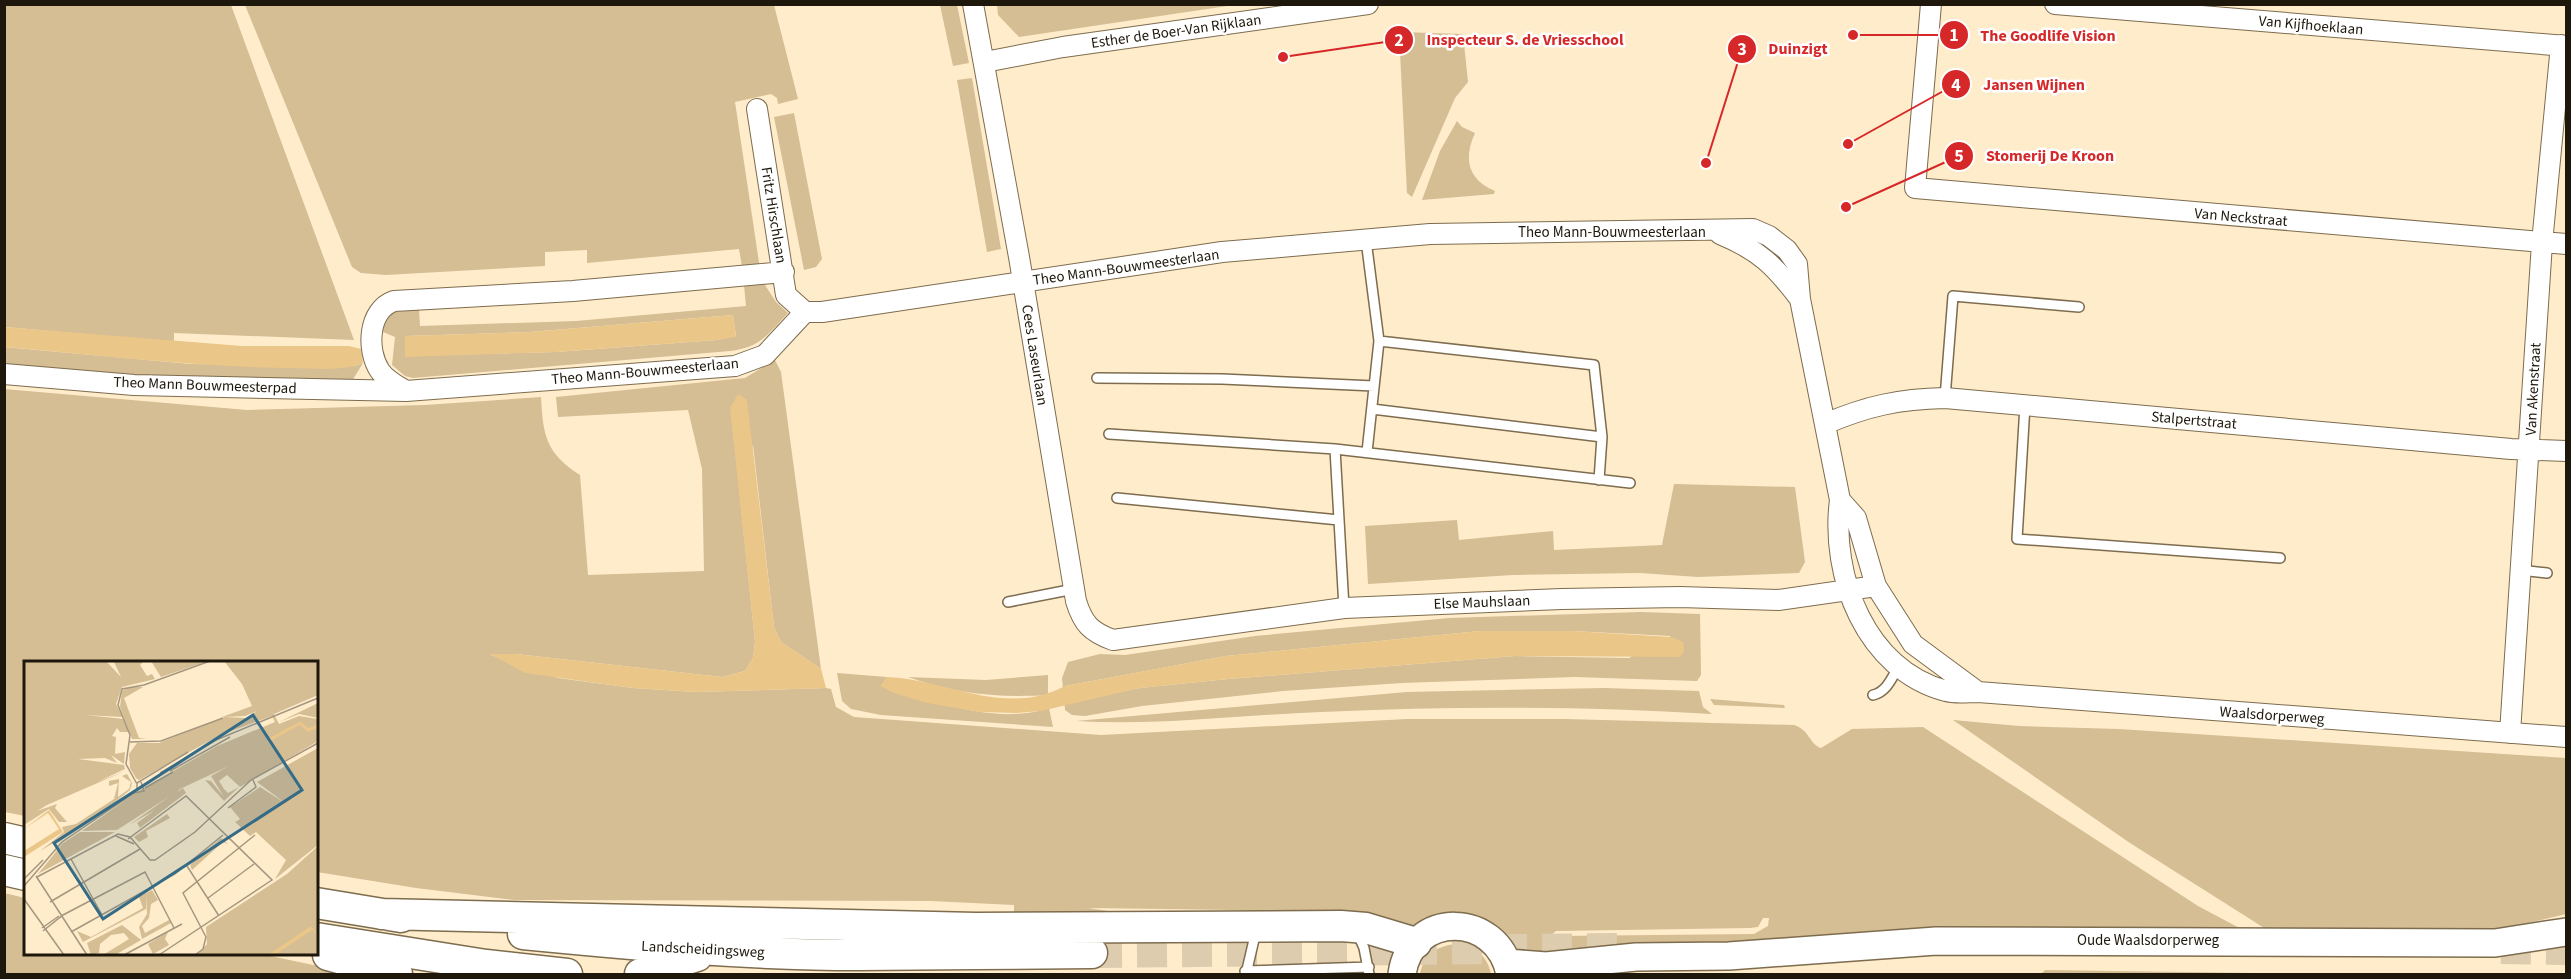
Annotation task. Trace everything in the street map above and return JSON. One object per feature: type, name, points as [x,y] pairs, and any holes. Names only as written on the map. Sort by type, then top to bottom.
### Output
[{"type":"main road","points":[[4,838],[24,843]]},
{"type":"main road","points":[[4,870],[24,874]]},
{"type":"main road","name":"Landscheidingsweg","points":[[318,903],[477,929],[644,947],[859,955],[1092,953]]},
{"type":"main road","points":[[381,914],[976,928],[1355,927],[1416,943]]},
{"type":"main road","points":[[1402,975],[1405,960],[1416,943],[1436,929],[1461,926],[1485,934],[1502,952],[1509,969]]},
{"type":"main road","name":"Oude Waalsdorperweg","points":[[1509,969],[1636,957],[1729,956],[1936,941],[2495,943],[2566,932]]},
{"type":"main road","points":[[318,938],[486,965],[567,975]]},
{"type":"main road","points":[[640,975],[714,950]]},
{"type":"main road","points":[[318,953],[397,975]]},
{"type":"main road","name":"Oude Waalsdorperweg","points":[[1649,975],[1729,956]]},
{"type":"street","name":"Cees Laseurlaan","points":[[973,4],[1023,282],[1074,589],[1081,618],[1092,631]]},
{"type":"street","name":"Esther de Boer-Van Rijklaan","points":[[985,62],[1063,47],[1368,4]]},
{"type":"street","name":"Van Neckstraat","points":[[1931,4],[1915,188],[2566,244]]},
{"type":"street","name":"Van Kijfhoeklaan","points":[[2055,4],[2564,46]]},
{"type":"street","name":"Van Akenstraat","points":[[2510,733],[2542,243],[2564,46]]},
{"type":"street","name":"Fritz Hirschlaan","points":[[757,110],[786,295],[805,312]]},
{"type":"street","name":"Theo Mann-Bouwmeesterlaan","points":[[406,391],[735,366],[765,354],[805,312],[822,312],[1222,252],[1430,234],[1715,232],[1747,245],[1760,254],[1777,269],[1800,299],[1825,424]]},
{"type":"street","points":[[406,391],[381,374],[374,356],[374,320],[381,308],[394,301],[573,291],[784,272]]},
{"type":"street","name":"Theo Mann Bouwmeesterpad","points":[[4,374],[134,385],[406,391]]},
{"type":"street","name":"Stalpertstraat","points":[[1825,424],[1863,408],[1912,400],[1945,398],[2566,451]]},
{"type":"street","name":"Waalsdorperweg","points":[[1825,424],[1840,500],[1837,524],[1849,590],[1875,644],[1899,666],[1932,687],[1949,692],[1978,692],[2566,737]]},
{"type":"street","name":"Waalsdorperweg","points":[[1840,500],[1857,518],[1876,586],[1912,644],[1978,692]]},
{"type":"street","name":"Else Mauhslaan","points":[[1092,631],[1113,640],[1133,639],[1344,608],[1562,599],[1680,597],[1778,600],[1876,586]]},
{"type":"street","points":[[1899,666],[1912,644]]},
{"type":"lane","points":[[1366,240],[1379,341],[1367,452]]},
{"type":"lane","points":[[1945,398],[1953,296],[2079,307]]},
{"type":"lane","points":[[1379,341],[1594,365],[1602,436],[1599,480]]},
{"type":"lane","points":[[1097,378],[1222,379],[1374,386]]},
{"type":"lane","points":[[2025,405],[2016,539],[2280,558]]},
{"type":"lane","points":[[1372,409],[1602,436]]},
{"type":"lane","points":[[1109,434],[1367,452],[1630,483]]},
{"type":"lane","points":[[1335,449],[1344,608]]},
{"type":"lane","points":[[1117,498],[1339,520]]},
{"type":"lane","points":[[2520,570],[2547,573]]},
{"type":"lane","points":[[1008,603],[1074,589]]},
{"type":"lane","points":[[1873,695],[1880,693],[1887,686],[1899,666]]},
{"type":"lane","points":[[1257,926],[1246,973],[1369,971],[1355,927]]},
{"type":"shaded area","points":[[997,4],[1234,5],[1019,37],[998,15]]},
{"type":"shaded area","points":[[4,5],[231,5],[354,340],[174,333],[174,342],[5,327]]},
{"type":"shaded area","points":[[245,5],[774,5],[798,99],[778,104],[777,98],[771,94],[735,102],[760,269],[743,272],[739,249],[587,263],[587,250],[545,252],[545,266],[386,275],[361,273],[352,267]]},
{"type":"shaded area","points":[[940,5],[957,5],[969,63],[953,66]]},
{"type":"shaded area","points":[[1399,32],[1463,34],[1468,82],[1455,98],[1412,197],[1407,193]]},
{"type":"shaded area","points":[[972,78],[1001,249],[987,252],[957,80]]},
{"type":"shaded area","points":[[794,113],[822,259],[816,267],[804,270],[774,117]]},
{"type":"shaded area","points":[[1457,121],[1462,127],[1475,133],[1469,151],[1470,168],[1479,181],[1495,191],[1494,194],[1422,200],[1440,151]]},
{"type":"shaded area","points":[[763,282],[776,302],[788,313],[757,343],[730,351],[413,378],[405,376],[392,365],[395,337],[383,332],[385,321],[393,312],[419,309],[420,326],[576,321],[746,306],[744,285]],"holes":[[[733,315],[736,336],[717,340],[556,352],[405,356],[406,336],[530,332]]]},
{"type":"shaded area","points":[[733,315],[736,337],[717,340],[556,352],[405,357],[405,336],[530,332]]},
{"type":"shaded area","points":[[4,327],[242,346],[349,346],[361,349],[363,363],[336,369],[254,367],[5,347]]},
{"type":"shaded area","points":[[4,347],[191,364],[354,366],[363,363],[352,381],[330,385],[5,370]]},
{"type":"shaded area","points":[[775,360],[781,372],[821,669],[781,642],[774,627],[753,445],[739,489],[755,641],[753,658],[745,671],[722,677],[516,654],[491,655],[558,678],[633,688],[696,692],[826,688],[831,689],[836,707],[854,717],[1101,735],[1407,719],[1565,719],[1794,725],[1803,730],[1821,748],[1852,729],[1923,727],[2198,906],[2247,932],[1550,960],[1551,941],[1559,936],[1754,934],[1768,926],[1769,918],[1763,918],[1758,927],[1750,928],[1556,931],[1544,941],[1543,960],[1418,927],[1014,912],[1014,905],[931,901],[515,900],[416,888],[318,872],[318,661],[24,661],[24,816],[5,812],[4,389],[247,410],[425,405],[541,397],[543,423],[548,442],[560,459],[580,475],[588,575],[704,571],[702,469],[688,410],[558,417],[556,397],[745,378]],"holes":[[[1088,908],[1236,910],[1256,911],[1108,911]]]},
{"type":"shaded area","points":[[738,394],[747,400],[774,627],[781,642],[821,669],[826,688],[696,692],[633,688],[525,673],[490,654],[516,654],[722,677],[745,671],[753,658],[755,641],[730,408]]},
{"type":"shaded area","points":[[1674,484],[1795,487],[1805,562],[1799,573],[1698,577],[1640,573],[1513,575],[1368,584],[1365,526],[1457,520],[1459,540],[1553,531],[1554,550],[1662,545]]},
{"type":"shaded area","points":[[1641,612],[1700,614],[1701,675],[1697,681],[1574,677],[1402,683],[1283,691],[1142,706],[1085,716],[1072,715],[1065,710],[1062,678],[1068,662],[1100,654],[1125,655],[1255,636],[1449,618]],"holes":[[[1480,631],[1572,631],[1671,636],[1629,658],[1515,656],[1140,688],[1067,703],[1065,686],[1226,656]]]},
{"type":"shaded area","points":[[1480,631],[1572,631],[1671,637],[1683,642],[1684,652],[1680,657],[1515,656],[1228,679],[1140,688],[1041,711],[1016,713],[981,712],[927,703],[894,693],[880,686],[887,677],[909,679],[998,698],[1020,698],[1043,695],[1065,686],[1226,656]]},
{"type":"shaded area","points":[[837,673],[887,677],[881,686],[943,704],[986,713],[1029,713],[1049,708],[1053,727],[881,715],[851,709],[842,701]]},
{"type":"shaded area","points":[[1048,675],[1048,695],[1029,696],[977,694],[908,677],[986,680]]},
{"type":"shaded area","points":[[1604,688],[1699,691],[1703,707],[1712,714],[1614,709],[1468,708],[1321,712],[1168,721],[1076,721],[1407,692]]},
{"type":"shaded area","points":[[1710,699],[1784,705],[1785,708],[1714,705]]},
{"type":"shaded area","points":[[1953,720],[2019,726],[2119,729],[2566,758],[2566,914],[2492,932],[2269,931],[2130,843]]},
{"type":"shaded area","points":[[4,893],[24,898],[24,955],[266,955],[356,974],[5,974]]},
{"type":"shaded area","points":[[1460,944],[1480,954],[1491,974],[1420,974],[1425,961],[1439,948]]},
{"type":"shaded area","points":[[2045,970],[2324,974],[2041,974]]},
{"type":"tunnel","points":[[1092,953],[1625,948]]},
{"type":"tunnel","points":[[2501,949],[2566,950]]},
{"type":"place","name":"The Goodlife Vision","points":[[1853,35]]},
{"type":"place","name":"Inspecteur S. de Vriesschool","points":[[1283,57]]},
{"type":"place","name":"Jansen Wijnen","points":[[1848,144]]},
{"type":"place","name":"Duinzigt","points":[[1706,163]]},
{"type":"place","name":"Stomerij De Kroon","points":[[1846,207]]}]
